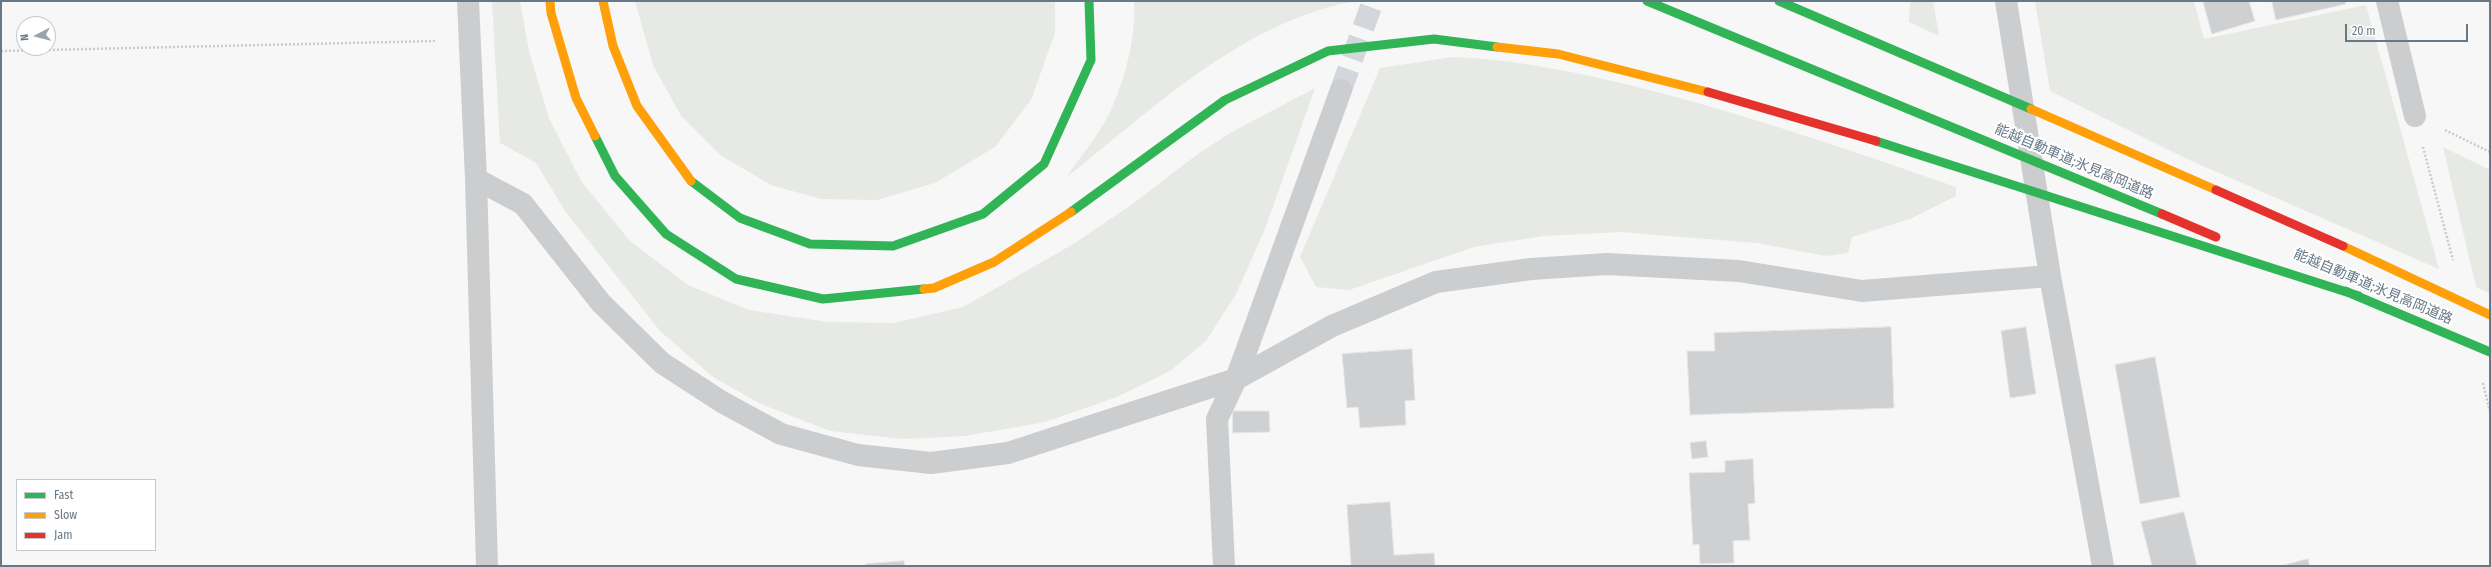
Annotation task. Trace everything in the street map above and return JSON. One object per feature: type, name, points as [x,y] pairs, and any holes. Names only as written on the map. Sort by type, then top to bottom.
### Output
[{"type":"highway","points":[[550,1],[551,13],[576,98],[615,176],[666,234],[736,279],[823,299],[934,288],[994,262],[1079,207],[1225,100],[1328,51],[1434,39],[1558,54],[1703,90],[1928,157],[2359,296]]},
{"type":"highway","points":[[603,1],[613,46],[637,106],[690,180],[740,218],[810,244],[893,246],[983,214],[1044,164],[1091,60],[1089,1]]},
{"type":"highway","name":"能越自動車道;氷見高岡道路","points":[[1647,1],[2226,241]]},
{"type":"highway","name":"能越自動車道;氷見高岡道路","points":[[1779,1],[1946,71],[2388,266],[2490,315]]},
{"type":"highway","name":"能越自動車道;氷見高岡道路","points":[[2249,250],[2490,352]]},
{"type":"street","points":[[468,1],[476,179],[487,566]]},
{"type":"street","points":[[2006,1],[2050,276],[2103,566]]},
{"type":"street","points":[[2387,1],[2415,116]]},
{"type":"street","points":[[1224,566],[1217,419],[1236,379],[1341,90]]},
{"type":"street","points":[[476,179],[523,204],[601,303],[662,363],[722,402],[781,434],[858,455],[931,463],[1008,453],[1236,379],[1332,326],[1436,282],[1531,269],[1607,264],[1739,271],[1862,291],[2050,276]]},
{"type":"path","points":[[1,51],[469,40]]},
{"type":"path","points":[[2415,116],[2490,152]]},
{"type":"path","points":[[2415,116],[2454,265]]},
{"type":"path","points":[[2482,381],[2490,412]]},
{"type":"shaded area","points":[[492,1],[520,1],[529,51],[549,118],[581,181],[630,241],[688,285],[749,310],[828,322],[894,323],[963,307],[1075,243],[1134,203],[1195,156],[1230,133],[1315,88],[1265,229],[1236,294],[1206,341],[1170,371],[1117,397],[1045,422],[965,436],[903,439],[830,431],[761,404],[713,377],[660,331],[565,211],[536,163],[500,143]]},
{"type":"shaded area","points":[[635,1],[1055,1],[1055,33],[1031,100],[995,147],[935,183],[877,200],[821,199],[771,185],[720,155],[681,116],[653,65]]},
{"type":"shaded area","points":[[1134,1],[1357,1],[1316,11],[1277,27],[1239,47],[1166,97],[1066,178],[1100,130],[1109,114],[1120,88],[1131,44]]},
{"type":"shaded area","points":[[1910,1],[1933,1],[1939,36],[1909,22]]},
{"type":"shaded area","points":[[2035,1],[2194,1],[2204,39],[2366,5],[2439,269],[2187,159],[2050,91]]},
{"type":"shaded area","points":[[1453,57],[1510,62],[1566,71],[1676,97],[1782,128],[1956,187],[1956,196],[1910,219],[1852,237],[1848,253],[1826,256],[1757,243],[1621,232],[1543,236],[1474,247],[1349,290],[1316,287],[1300,257],[1380,68]]},
{"type":"shaded area","points":[[2443,147],[2490,170],[2490,293],[2476,287]]},
{"type":"building","points":[[2203,1],[2249,1],[2255,21],[2212,34]]},
{"type":"building","points":[[2272,1],[2345,1],[2346,4],[2276,20]]},
{"type":"building","points":[[1891,327],[1894,408],[1690,415],[1687,351],[1715,351],[1714,333]]},
{"type":"building","points":[[2026,327],[2036,394],[2010,398],[2001,331]]},
{"type":"building","points":[[1412,349],[1415,400],[1405,401],[1406,425],[1360,428],[1358,407],[1347,408],[1342,354]]},
{"type":"building","points":[[2155,357],[2180,497],[2140,504],[2115,365]]},
{"type":"building","points":[[1233,411],[1269,411],[1270,432],[1233,433]]},
{"type":"building","points":[[1706,441],[1708,457],[1692,459],[1690,443]]},
{"type":"building","points":[[1753,459],[1755,503],[1748,504],[1750,540],[1733,541],[1734,563],[1700,564],[1699,544],[1693,545],[1689,473],[1725,472],[1725,461]]},
{"type":"building","points":[[1390,502],[1394,555],[1434,553],[1435,566],[1351,566],[1347,505]]},
{"type":"building","points":[[2184,512],[2197,566],[2152,566],[2141,522]]},
{"type":"building","points":[[2308,559],[2310,566],[2280,566]]},
{"type":"building","points":[[904,561],[905,566],[867,566],[866,564]]},
{"type":"tunnel","points":[[1341,90],[1373,1]]},
{"type":"traffic: fast","points":[[691,181],[740,218],[810,244],[893,246],[983,214],[1044,164],[1091,60],[1089,1]]},
{"type":"traffic: fast","points":[[1647,1],[2162,214]]},
{"type":"traffic: fast","points":[[1779,1],[2031,109]]},
{"type":"traffic: fast","points":[[1071,212],[1225,100],[1328,51],[1434,39],[1497,47]]},
{"type":"traffic: fast","points":[[595,136],[615,176],[666,234],[736,279],[823,299],[924,289]]},
{"type":"traffic: fast","points":[[1876,141],[2359,296]]},
{"type":"traffic: fast","points":[[2345,291],[2490,352]]},
{"type":"traffic: slow","points":[[550,1],[551,13],[576,98],[595,136]]},
{"type":"traffic: slow","points":[[603,1],[613,46],[637,106],[691,181]]},
{"type":"traffic: slow","points":[[1497,47],[1558,54],[1708,92]]},
{"type":"traffic: slow","points":[[2031,109],[2216,190]]},
{"type":"traffic: slow","points":[[924,289],[934,288],[994,262],[1071,212]]},
{"type":"traffic: slow","points":[[2343,246],[2490,315]]},
{"type":"traffic: jam","points":[[1708,92],[1876,141]]},
{"type":"traffic: jam","points":[[2216,190],[2343,246]]},
{"type":"traffic: jam","points":[[2162,214],[2216,237]]}]
